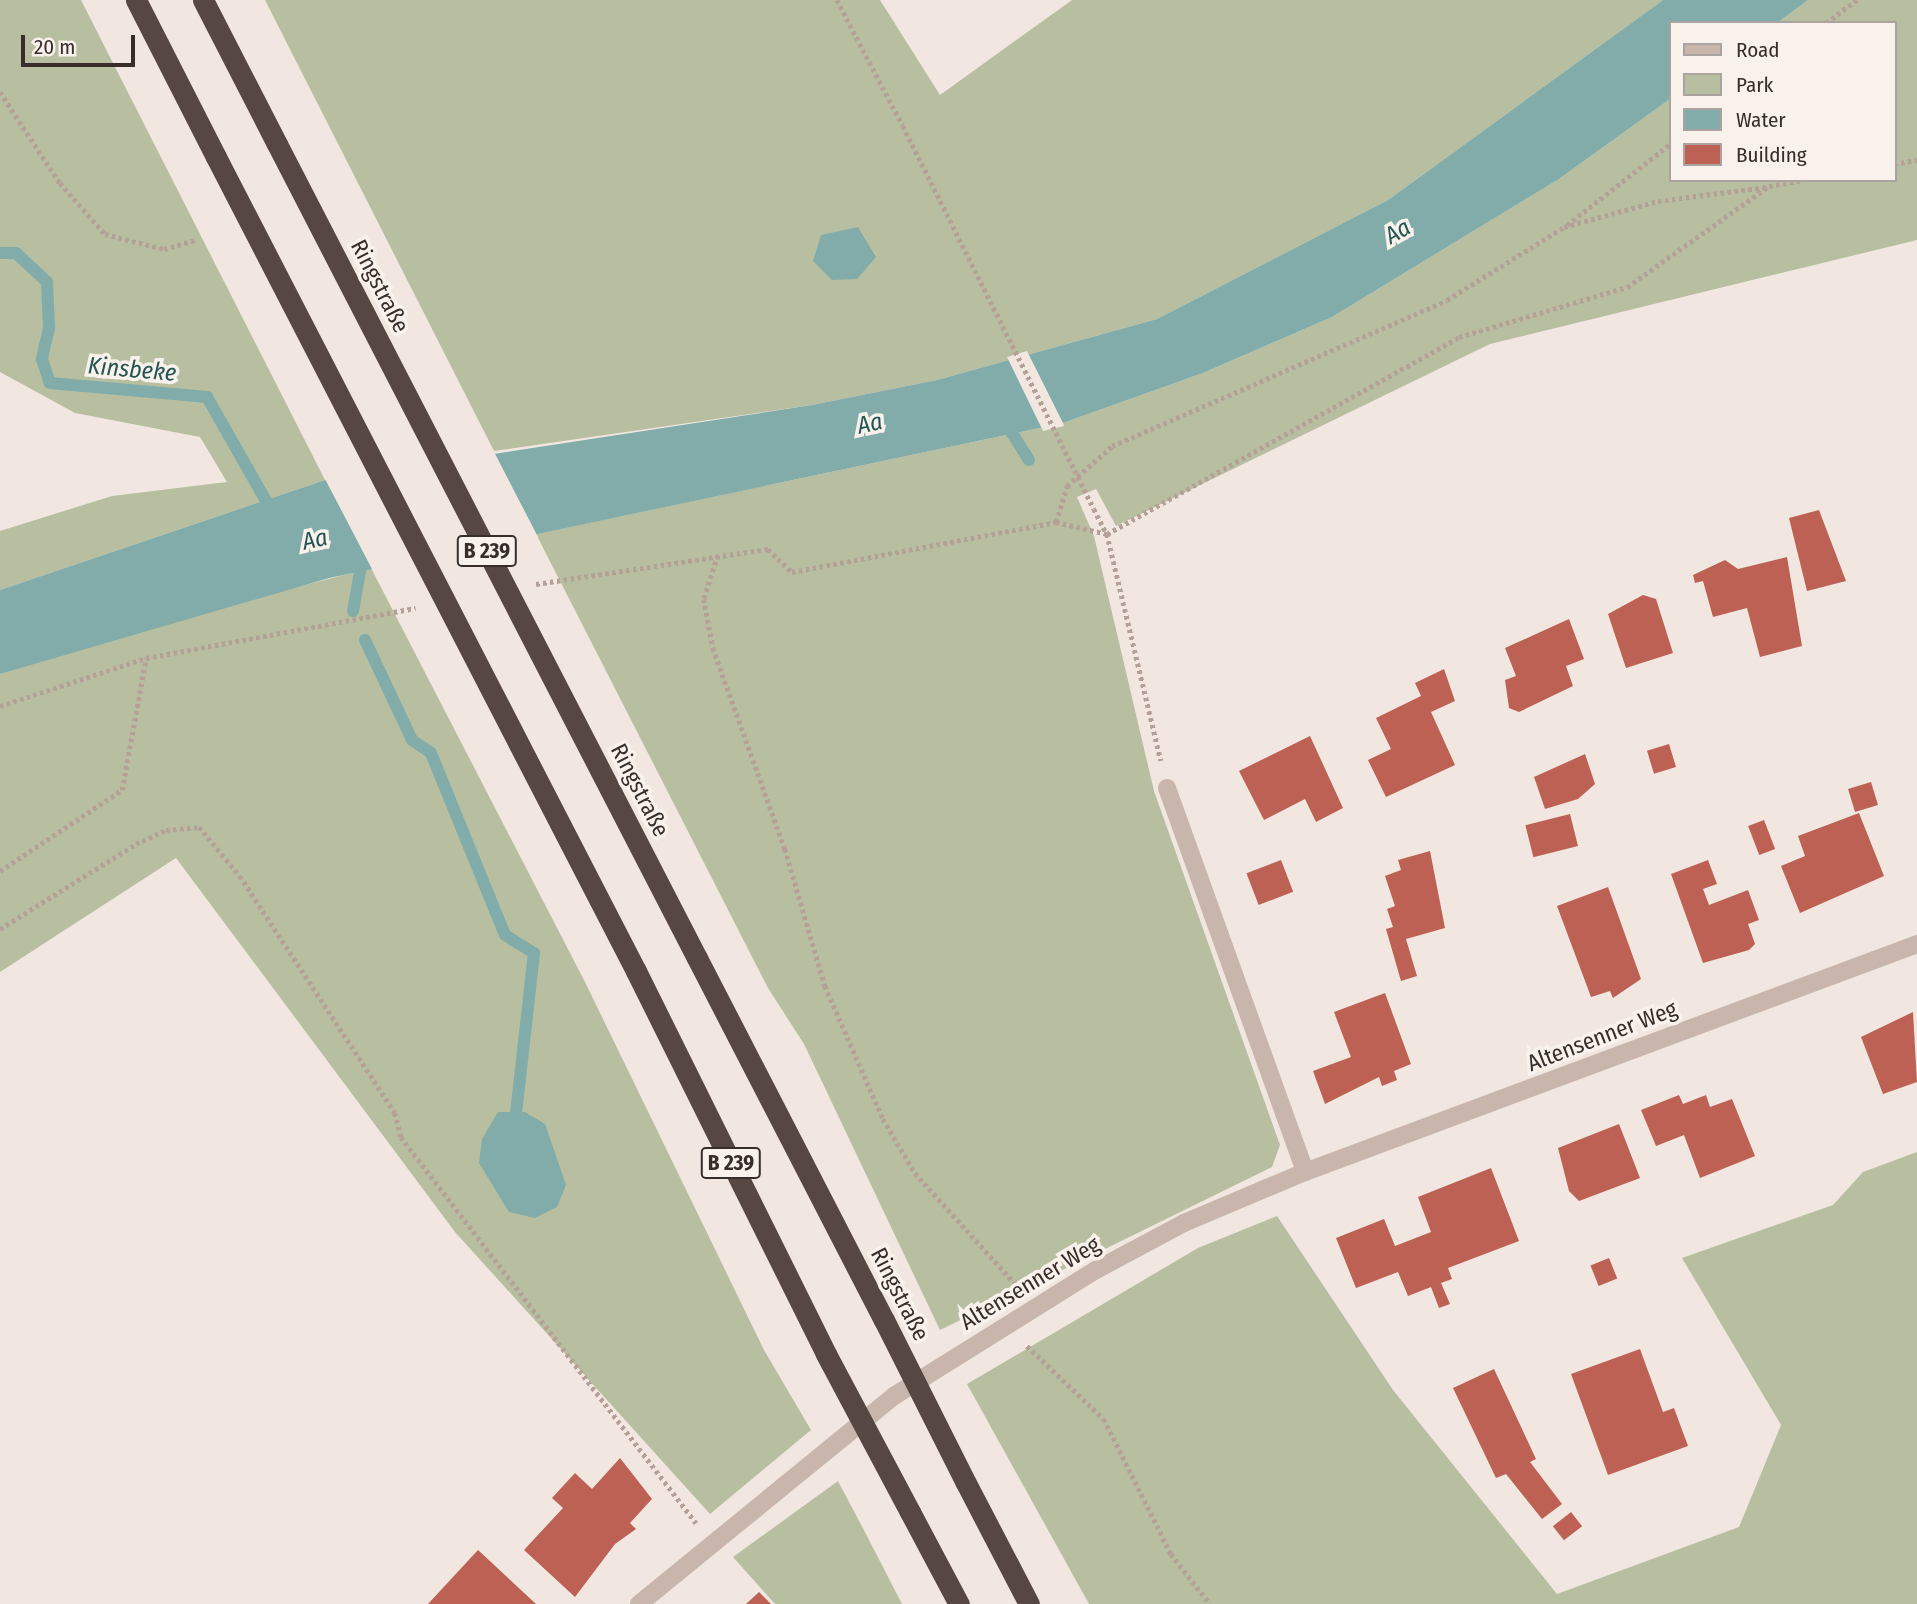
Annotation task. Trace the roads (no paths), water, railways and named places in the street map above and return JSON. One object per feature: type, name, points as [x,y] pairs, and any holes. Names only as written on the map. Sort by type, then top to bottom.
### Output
[{"type":"highway","name":"B 239","points":[[136,0],[636,971],[826,1354],[959,1604]]},
{"type":"highway","name":"Ringstraße","points":[[203,0],[1029,1604]]},
{"type":"street","points":[[1167,789],[1305,1172]]},
{"type":"street","name":"Altensenner Weg","points":[[639,1604],[710,1542],[894,1396],[1008,1324],[1184,1223],[1305,1172],[1917,944]]},
{"type":"water","name":"Aa","points":[[1663,0],[1808,0],[1780,21],[1668,21],[1668,100],[1559,179],[1332,317],[1203,373],[1063,423],[329,578],[0,674],[0,590],[325,480],[812,405],[937,380],[1157,319],[1388,200]]},
{"type":"water","points":[[858,227],[876,257],[857,279],[832,280],[813,261],[821,235]]},
{"type":"water","points":[[498,1112],[525,1112],[545,1124],[566,1185],[557,1207],[535,1218],[509,1212],[479,1163],[482,1139]]},
{"type":"waterway","name":"Kinsbeke","points":[[0,253],[16,253],[47,282],[49,328],[42,359],[50,383],[207,397],[274,515]]},
{"type":"waterway","points":[[1005,422],[1029,460]]},
{"type":"waterway","points":[[353,611],[361,566],[356,557]]},
{"type":"waterway","points":[[365,640],[412,740],[431,753],[505,935],[534,953],[516,1113]]}]
